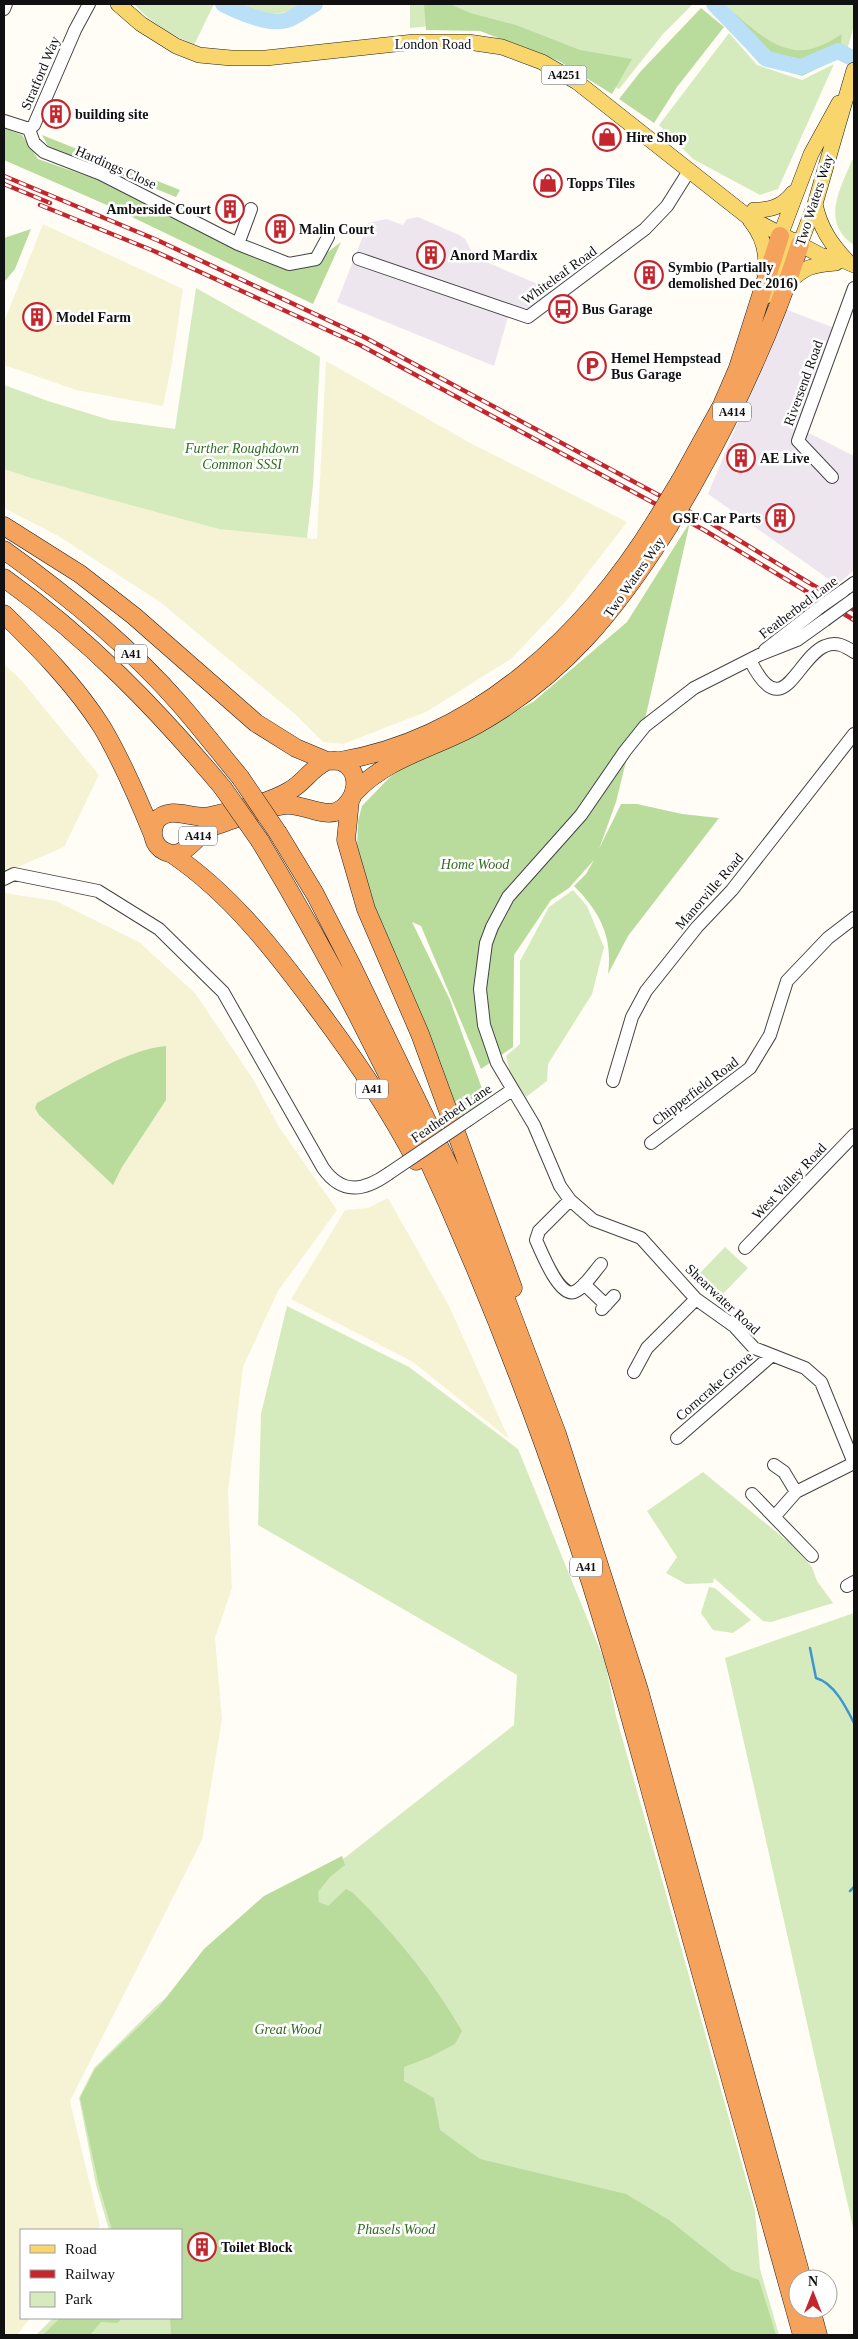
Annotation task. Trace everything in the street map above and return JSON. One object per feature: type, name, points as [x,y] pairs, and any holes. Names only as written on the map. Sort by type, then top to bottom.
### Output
[{"type":"highway","name":"Two Waters Way","points":[[353,796],[376,772],[476,725],[514,702],[549,676],[588,638],[610,612],[640,573],[663,523],[741,394],[786,285],[791,235]]},
{"type":"highway","name":"Two Waters Way","points":[[685,485],[738,368],[758,311],[791,235]]},
{"type":"highway","name":"Two Waters Way","points":[[334,761],[370,756],[434,730],[496,694],[534,666],[570,634],[663,523]]},
{"type":"highway","points":[[4,526],[80,574],[134,616],[256,723],[296,748],[348,766],[354,776],[346,840],[359,887],[366,909],[420,1034],[477,1184],[552,1405],[557,1434]]},
{"type":"highway","name":"A41","points":[[4,550],[49,582],[123,646],[178,703],[240,777],[278,833],[315,894],[451,1169],[501,1286],[557,1434],[639,1690],[799,2269]]},
{"type":"highway","name":"A41","points":[[4,578],[69,627],[114,669],[182,739],[223,788],[260,841],[310,925],[398,1095],[486,1296],[540,1434],[588,1573],[802,2335]]},
{"type":"highway","points":[[4,614],[46,658],[100,726],[121,762],[153,835]]},
{"type":"highway","name":"A414","points":[[334,761],[317,765],[303,782],[277,798],[204,817],[170,813],[160,817],[154,825],[153,835],[158,847],[172,854],[180,852],[209,828],[285,805],[299,805],[324,812],[336,812],[353,796]]},
{"type":"highway","name":"A41","points":[[172,854],[214,886],[252,925],[300,986],[344,1044],[405,1140],[431,1190],[454,1223]]},
{"type":"highway","points":[[813,2319],[818,2335]]},
{"type":"main road","name":"London Road","points":[[118,4],[140,24],[176,46],[199,54],[223,58],[266,58],[414,42],[468,42],[502,47],[542,62],[577,82],[688,171],[751,214],[791,235],[822,256],[847,262]]},
{"type":"main road","name":"Two Waters Way","points":[[791,235],[815,204],[854,70]]},
{"type":"main road","name":"Two Waters Way","points":[[791,235],[797,187],[810,154],[849,87]]},
{"type":"main road","points":[[791,235],[819,165],[836,132]]},
{"type":"main road","points":[[758,311],[766,253],[762,237],[751,214],[772,210],[780,206],[788,200],[797,187]]},
{"type":"main road","points":[[815,204],[827,238],[847,262]]},
{"type":"main road","points":[[786,285],[801,270],[819,263],[847,262]]},
{"type":"street","points":[[4,9],[6,4]]},
{"type":"street","name":"Stratford Way","points":[[4,121],[29,129],[36,121],[74,30],[89,4]]},
{"type":"street","name":"Hardings Close","points":[[29,129],[34,143],[44,152],[101,174],[238,244],[289,264],[316,259],[328,237]]},
{"type":"street","name":"Whiteleaf Road","points":[[359,259],[528,317],[645,229],[667,206],[688,171]]},
{"type":"street","points":[[238,244],[251,209]]},
{"type":"street","name":"Riversend Road","points":[[832,477],[798,441],[854,288]]},
{"type":"street","name":"Featherbed Lane","points":[[755,658],[854,582]]},
{"type":"street","name":"Featherbed Lane","points":[[4,879],[14,874],[98,891],[159,930],[223,992],[323,1168],[331,1178],[346,1186],[359,1188],[371,1185],[512,1090],[497,1063],[487,1038],[480,1002],[483,959],[492,927],[499,912],[518,883],[581,814],[645,726],[694,688],[797,640],[854,599]]},
{"type":"street","points":[[755,658],[761,681],[770,687],[778,688],[790,682],[823,646],[838,644],[854,652]]},
{"type":"street","name":"Manorville Road","points":[[613,1081],[632,1017],[646,991],[697,926],[732,890],[854,734]]},
{"type":"street","name":"Chipperfield Road","points":[[651,1143],[750,1068],[770,1035],[787,981],[828,938],[853,920]]},
{"type":"street","name":"Shearwater Road","points":[[512,1090],[534,1125],[560,1186],[570,1200],[593,1220],[641,1238],[696,1299],[734,1326],[754,1348],[805,1368],[820,1382],[854,1463]]},
{"type":"street","name":"West Valley Road","points":[[745,1248],[854,1134]]},
{"type":"street","points":[[570,1200],[540,1231],[536,1240],[562,1288],[568,1292],[574,1292],[584,1284],[601,1264]]},
{"type":"street","points":[[584,1284],[607,1303]]},
{"type":"street","points":[[634,1372],[647,1348],[696,1299]]},
{"type":"street","name":"Corncrake Grove","points":[[677,1438],[772,1356]]},
{"type":"street","points":[[775,1516],[796,1492],[854,1463]]},
{"type":"street","points":[[774,1465],[784,1472],[796,1492]]},
{"type":"street","points":[[752,1494],[812,1556]]},
{"type":"shaded area","points":[[418,217],[465,239],[475,257],[549,289],[558,302],[528,322],[508,317],[494,366],[337,302],[368,223],[386,219],[403,225],[407,219]]},
{"type":"shaded area","points":[[43,224],[183,289],[172,363],[163,406],[76,390],[4,365],[4,322]]},
{"type":"shaded area","points":[[785,309],[845,332],[805,431],[854,456],[854,570],[837,585],[708,494]]},
{"type":"shaded area","points":[[326,361],[472,444],[627,522],[566,601],[511,659],[426,712],[343,744],[323,742],[295,714],[160,602],[60,537],[4,508],[4,469],[31,478],[317,539]]},
{"type":"shaded area","points":[[4,664],[22,681],[99,775],[64,847],[4,873]]},
{"type":"shaded area","points":[[4,893],[56,901],[139,942],[195,993],[253,1079],[279,1127],[337,1210],[278,1291],[243,1367],[228,1492],[232,1588],[215,1638],[222,1719],[202,1840],[70,2101],[100,2226],[98,2229],[20,2229],[20,2319],[29,2319],[17,2335],[4,2335]]},
{"type":"shaded area","points":[[388,1198],[449,1306],[509,1439],[413,1362],[291,1299],[345,1210],[368,1208]]},
{"type":"green space","points":[[134,4],[214,4],[194,45],[177,37],[147,17]]},
{"type":"green space","points":[[238,4],[302,4],[286,12],[270,13]]},
{"type":"green space","points":[[410,4],[693,4],[663,34],[619,89],[570,63],[471,22],[410,28]]},
{"type":"green space","points":[[424,4],[450,4],[470,13],[516,25],[580,50],[632,59],[612,94],[559,61],[480,31],[426,30]]},
{"type":"green space","points":[[724,4],[854,4],[854,25],[848,47],[803,67],[766,57]]},
{"type":"green space","points":[[701,8],[724,27],[677,87],[654,123],[619,99],[641,71]]},
{"type":"green space","points":[[735,14],[773,43],[794,50],[817,47],[842,34],[839,58],[802,76],[760,64],[729,29]]},
{"type":"green space","points":[[729,33],[757,65],[802,80],[834,64],[778,189],[760,195],[693,159],[659,125]]},
{"type":"green space","points":[[4,128],[22,135],[38,159],[98,180],[287,267],[312,264],[341,242],[313,304],[109,206],[4,160]]},
{"type":"green space","points":[[42,135],[180,190],[176,197],[48,146]]},
{"type":"green space","points":[[852,160],[854,161],[854,245],[844,236],[835,216],[838,194]]},
{"type":"green space","points":[[31,229],[15,269],[4,282],[4,238]]},
{"type":"green space","name":"Further Roughdown Common SSSI","points":[[196,288],[320,357],[313,485],[307,538],[219,529],[4,469],[4,385],[110,420],[175,429]]},
{"type":"green space","name":"Home Wood","points":[[690,522],[645,719],[632,737],[616,802],[599,849],[621,804],[637,804],[682,814],[719,818],[628,936],[608,974],[608,948],[603,926],[591,906],[574,886],[586,874],[594,860],[569,888],[551,900],[514,955],[513,1047],[481,1069],[421,926],[412,922],[450,1000],[485,1097],[480,1105],[461,1118],[375,907],[357,848],[358,821],[362,806],[390,777],[405,765],[437,753],[533,702],[627,622]]},
{"type":"green space","points":[[573,890],[587,906],[604,947],[592,994],[548,1064],[547,1081],[526,1097],[511,1076],[506,1056],[520,1044],[520,961],[549,907]]},
{"type":"green space","points":[[166,1046],[166,1100],[122,1167],[113,1185],[39,1115],[35,1108],[37,1103],[100,1068],[134,1054]]},
{"type":"green space","points":[[725,1247],[748,1268],[718,1299],[695,1278]]},
{"type":"green space","points":[[287,1306],[409,1367],[518,1449],[605,1662],[616,1716],[755,2211],[760,2269],[779,2335],[36,2335],[52,2319],[182,2319],[182,2229],[109,2229],[96,2185],[79,2098],[94,2068],[157,2005],[514,1725],[517,1675],[258,1525],[261,1414]]},
{"type":"green space","points":[[703,1472],[791,1544],[812,1567],[817,1581],[833,1603],[771,1622],[763,1621],[714,1578],[713,1583],[686,1584],[666,1573],[677,1557],[647,1511]]},
{"type":"green space","points":[[709,1587],[715,1588],[751,1620],[733,1633],[713,1630],[701,1613]]},
{"type":"green space","points":[[854,1613],[854,2232],[725,1658]]},
{"type":"green space","points":[[342,1856],[345,1865],[330,1877],[318,1892],[319,1902],[328,1906],[346,1889],[353,1893],[412,1958],[438,1993],[462,2031],[455,2044],[430,2057],[404,2067],[404,2081],[434,2098],[440,2130],[480,2159],[626,2194],[669,2220],[732,2270],[759,2280],[776,2335],[171,2335],[170,2319],[182,2319],[182,2229],[112,2229],[99,2186],[80,2098],[95,2069],[158,2008],[204,1949],[264,1896]]},
{"type":"green space","points":[[59,2319],[121,2319],[118,2323],[101,2322],[90,2335],[43,2335]]},
{"type":"waterway","points":[[223,4],[254,17],[272,21],[290,19],[315,4]]},
{"type":"waterway","points":[[714,4],[767,59],[801,67],[838,51],[854,59]]},
{"type":"waterway","points":[[810,1648],[816,1678],[834,1690],[854,1723]]},
{"type":"waterway","points":[[850,1891],[854,1887]]},
{"type":"railway","points":[[4,176],[157,240],[364,337],[709,522],[854,610]]},
{"type":"railway","points":[[4,184],[50,203]]},
{"type":"railway","points":[[40,205],[154,251],[360,345],[704,530],[854,620]]},
{"type":"place","name":"building site","points":[[56,114]]},
{"type":"place","name":"Hire Shop","points":[[607,137]]},
{"type":"place","name":"Topps Tiles","points":[[548,183]]},
{"type":"place","name":"Amberside Court","points":[[230,209]]},
{"type":"place","name":"Malin Court","points":[[280,229]]},
{"type":"place","name":"Anord Mardix","points":[[431,255]]},
{"type":"place","name":"Symbio (Partially demolished Dec 2016)","points":[[649,275]]},
{"type":"place","name":"Bus Garage","points":[[563,309]]},
{"type":"place","name":"Model Farm","points":[[37,317]]},
{"type":"place","name":"Hemel Hempstead Bus Garage","points":[[592,366]]},
{"type":"place","name":"AE Live","points":[[741,458]]},
{"type":"place","name":"GSF Car Parts","points":[[780,518]]},
{"type":"place","name":"Toilet Block","points":[[202,2247]]},
{"type":"park label","name":"Great Wood","points":[[288,2029]]},
{"type":"park label","name":"Phasels Wood","points":[[396,2229]]}]
